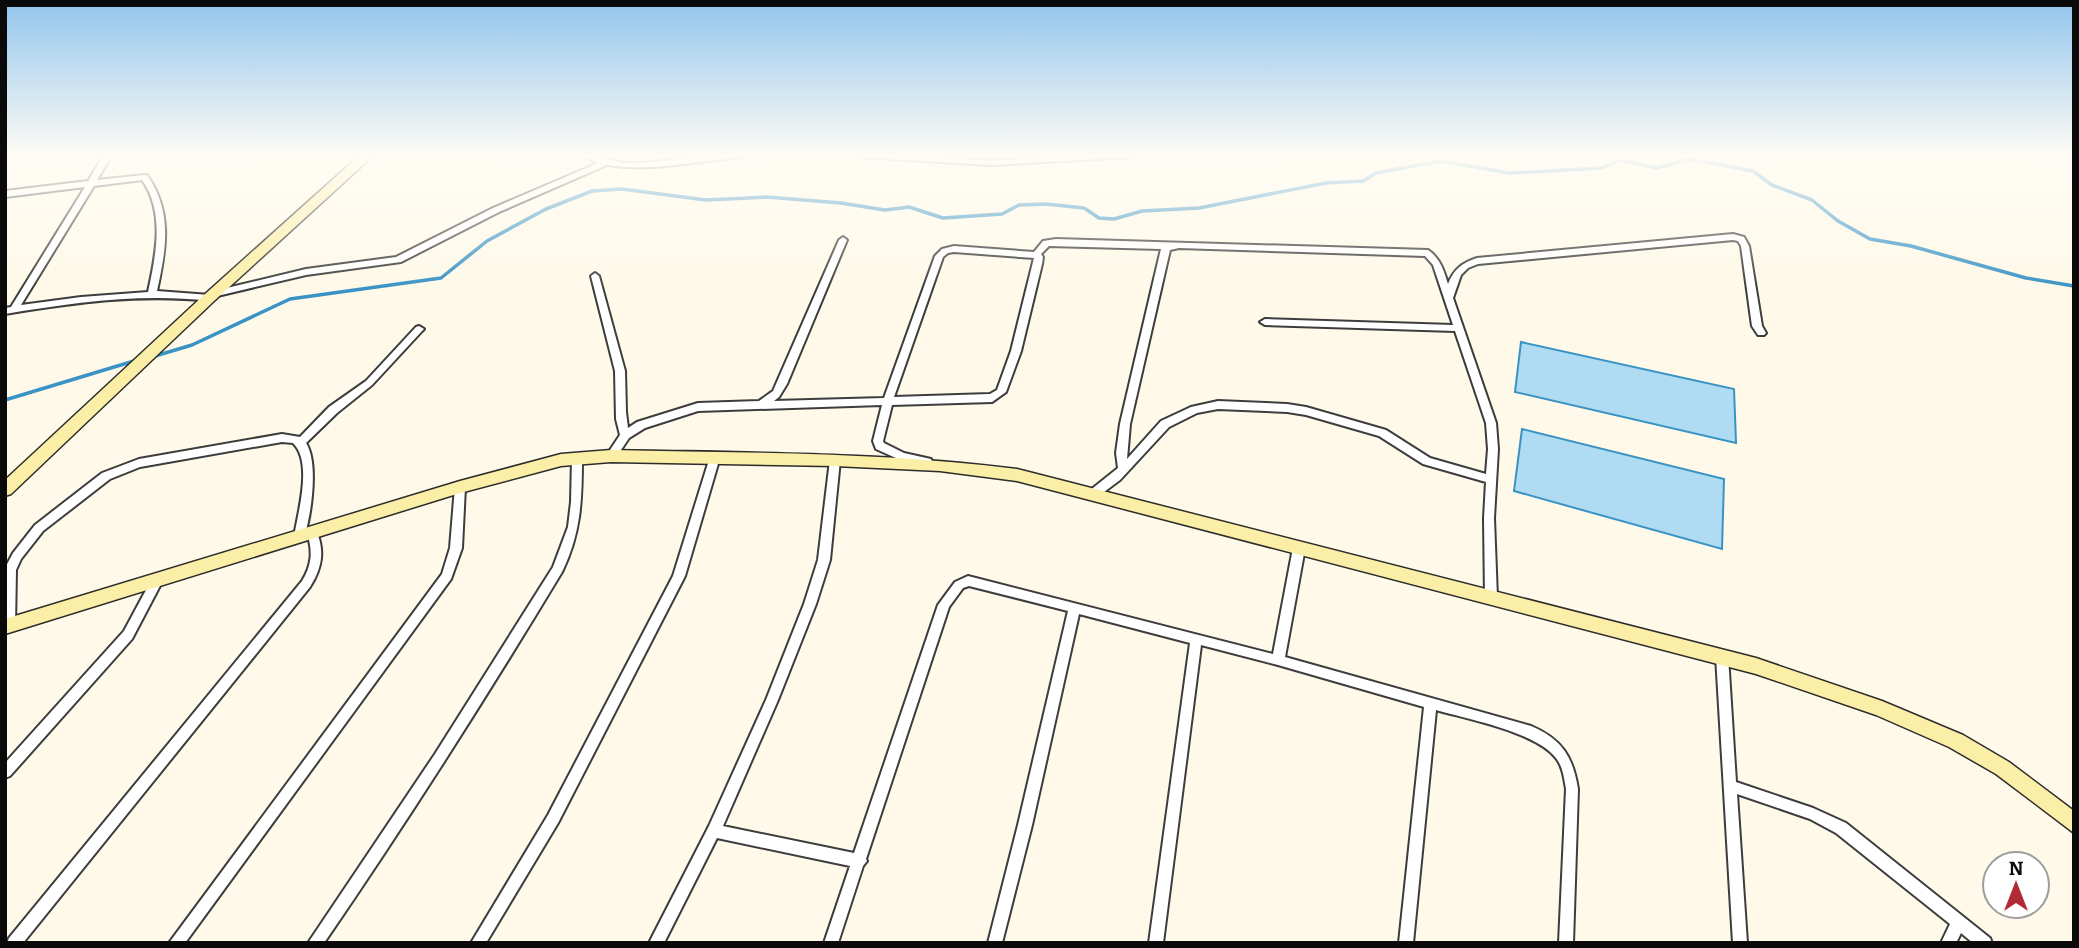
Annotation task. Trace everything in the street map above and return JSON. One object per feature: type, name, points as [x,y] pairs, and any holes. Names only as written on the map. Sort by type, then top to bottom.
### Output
[{"type":"street","points":[[10,311],[80,199]]},
{"type":"street","points":[[152,296],[162,241],[154,199]]},
{"type":"street","points":[[5,490],[319,199]]},
{"type":"street","points":[[10,311],[99,299],[212,296],[306,272],[398,260],[521,199]]},
{"type":"street","points":[[1449,298],[1457,271],[1466,264],[1477,261],[1734,237],[1741,239],[1745,246],[1757,326],[1761,333]]},
{"type":"street","points":[[761,405],[776,394],[782,384],[843,240]]},
{"type":"street","points":[[1037,254],[1046,243],[1056,242],[1421,251],[1434,257],[1491,423],[1492,597]]},
{"type":"street","points":[[1123,470],[1121,453],[1125,424],[1163,252],[1169,246]]},
{"type":"street","points":[[940,465],[902,456],[880,446],[880,432],[941,253],[954,249],[1037,254]]},
{"type":"street","points":[[611,456],[625,435],[641,425],[691,408],[790,402],[888,403],[987,398],[1001,392],[1021,336],[1040,257],[1037,254]]},
{"type":"street","points":[[595,276],[619,368],[622,385],[619,418],[625,435]]},
{"type":"street","points":[[1265,322],[1460,328]]},
{"type":"street","points":[[301,442],[333,410],[369,383],[419,329]]},
{"type":"street","points":[[1092,495],[1123,470],[1165,424],[1195,410],[1218,405],[1306,411],[1382,433],[1427,461],[1490,480]]},
{"type":"street","points":[[301,442],[282,438],[181,454],[115,470],[28,539],[10,570],[7,627],[542,463],[611,456],[835,460],[940,465],[1017,475],[1722,656],[1815,685],[1958,741],[1990,760],[2074,824]]},
{"type":"street","points":[[14,943],[314,571],[318,547],[306,535],[308,461],[301,442]]},
{"type":"street","points":[[478,943],[553,819],[679,576],[715,457]]},
{"type":"street","points":[[315,943],[470,716],[558,569],[571,544],[575,526],[577,458]]},
{"type":"street","points":[[656,943],[714,831],[772,700],[810,604],[824,560],[835,460]]},
{"type":"street","points":[[176,943],[447,576],[456,548],[460,487]]},
{"type":"street","points":[[1278,660],[1298,548]]},
{"type":"street","points":[[5,772],[128,635],[157,580]]},
{"type":"street","points":[[831,943],[949,595],[959,585],[968,581],[1278,660],[1531,732],[1552,743],[1564,757],[1572,789],[1566,943]]},
{"type":"street","points":[[995,943],[1074,609]]},
{"type":"street","points":[[1156,943],[1196,640]]},
{"type":"street","points":[[1722,656],[1740,943]]},
{"type":"street","points":[[1406,943],[1430,704]]},
{"type":"street","points":[[1731,786],[1813,814],[1841,828],[1985,943]]},
{"type":"street","points":[[714,831],[860,861]]},
{"type":"street","points":[[1948,943],[1959,922]]},
{"type":"water","points":[[1521,342],[1734,389],[1736,443],[1515,392]]},
{"type":"water","points":[[1522,429],[1724,479],[1722,549],[1514,491]]},
{"type":"waterway","points":[[155,356],[192,345],[290,299],[441,278],[487,241],[546,209],[571,199]]},
{"type":"waterway","points":[[700,199],[721,199]]},
{"type":"waterway","points":[[795,199],[885,210],[909,207],[943,218],[1002,214],[1019,205],[1046,204],[1084,208],[1099,218],[1114,219],[1142,211],[1199,208],[1244,199]]},
{"type":"waterway","points":[[1810,199],[1838,221],[1870,239],[1911,246],[2026,278],[2074,286]]},
{"type":"waterway","points":[[5,400],[134,361]]}]
